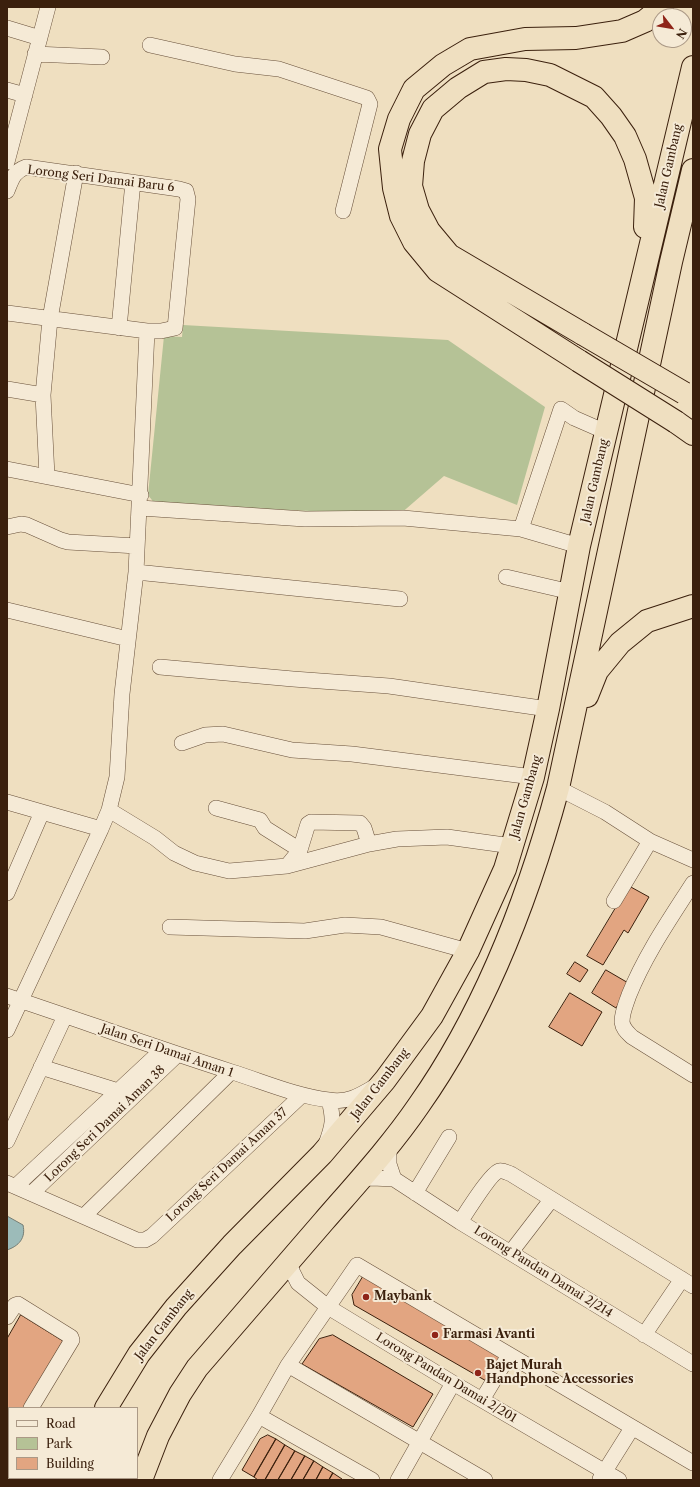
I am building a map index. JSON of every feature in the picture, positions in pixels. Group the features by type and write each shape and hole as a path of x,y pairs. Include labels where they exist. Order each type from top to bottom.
{"highway":[{"path":"662,7 645,21 622,32 576,38 525,39 470,48 443,65 414,89 399,119 390,149 394,188 401,216 414,242 438,271 685,428"},
{"name":"Jalan Gambang","path":"107,1407 139,1354 176,1308 232,1244 322,1154 385,1080 432,1016 468,951 504,869 533,777 548,709 579,546 693,67"},
{"path":"643,276 646,198 635,159 625,136 611,116 594,97 550,75 526,70 506,69 484,72 458,88 432,109 420,134 412,160 411,186 418,210 429,231 449,255 689,396"},
{"name":"Jalan Gambang","path":"141,1480 158,1436 180,1394 197,1368 360,1179 419,1105 457,1045 483,995 511,931 540,853 558,788 669,270 693,170"},
{"path":"569,736 598,672 620,643 647,621 693,606"}],"street":[{"path":"7,162 48,7"},
{"path":"7,28 40,38"},
{"path":"150,45 235,64 279,69 367,98 370,104 343,211"},
{"path":"35,54 102,57"},
{"path":"7,90 25,95"},
{"name":"Lorong Seri Damai Baru 6","path":"7,191 13,176 18,169 26,167 179,188 186,191 188,199 175,328 161,331 147,331"},
{"path":"47,476 43,395 50,318 76,173"},
{"path":"119,328 133,182"},
{"path":"7,313 147,331 136,572 122,694 117,777 109,810 101,829 14,999 7,1030"},
{"path":"7,389 43,395"},
{"path":"521,529 561,409 574,418 606,432"},
{"path":"7,469 47,476 140,501 305,519 403,518 521,529 579,546"},
{"path":"7,527 21,524 27,525 68,542 137,546"},
{"path":"136,572 400,599"},
{"path":"506,577 571,592"},
{"path":"7,610 128,639"},
{"path":"160,667 301,680 388,686 548,709"},
{"path":"182,743 205,735 223,734 292,750 352,754 533,777"},
{"path":"558,788 605,812 650,841 693,860"},
{"path":"7,802 101,829"},
{"path":"216,808 260,820 265,828 300,850"},
{"path":"109,810 155,838 174,853 195,863 229,870 286,866 369,844 397,839 447,837 512,846"},
{"path":"7,893 42,812"},
{"path":"286,866 300,850 308,824 311,822 360,823 364,828 369,844"},
{"path":"614,901 650,841"},
{"path":"693,883 646,958 623,1011 622,1022 624,1029 632,1037 693,1075"},
{"path":"170,927 306,931 345,925 381,927 468,951"},
{"name":"Jalan Seri Damai Aman 1","path":"14,999 162,1050 302,1095 329,1100 347,1100 359,1096 385,1080"},
{"path":"7,1141 65,1016"},
{"path":"162,1050 118,1091 11,1184 84,1216 231,1072"},
{"name":"Lorong Seri Damai Aman 38","path":"32,1193 177,1055"},
{"path":"42,1067 118,1091"},
{"name":"Lorong Seri Damai Aman 37","path":"84,1216 137,1240 145,1240 152,1236 302,1095"},
{"path":"322,1154 333,1123 329,1100"},
{"path":"415,1193 449,1137"},
{"path":"360,1179 394,1179 389,1164 389,1143"},
{"path":"460,1222 490,1180 497,1172 502,1171 511,1174 551,1200 688,1282 644,1335"},
{"name":"Lorong Pandan Damai 2/214","path":"394,1179 460,1222 693,1364"},
{"path":"511,1252 551,1200"},
{"name":"Lorong Pandan Damai 2/201","path":"290,1261 292,1271 298,1283 328,1307 453,1384 482,1400 603,1476 619,1480"},
{"path":"221,1480 288,1365 357,1265 693,1463"},
{"path":"7,1317 15,1305 18,1304 71,1337 72,1340 32,1407"},
{"path":"482,1400 509,1355"},
{"path":"288,1365 485,1480"},
{"path":"398,1480 453,1384"},
{"path":"259,1416 372,1480"},
{"path":"603,1476 632,1428"}],"green space":[{"path":"183,325 448,340 545,407 517,505 444,476 399,515 155,504 148,495 164,336 182,337"}],"water":[{"path":"7,1216 23,1225 24,1230 21,1241 7,1250"}],"building":[{"path":"629,886 649,897 628,933 624,930 603,965 587,956"},
{"path":"575,962 588,970 580,982 567,974"},
{"path":"606,970 630,984 616,1008 592,993"},
{"path":"570,993 602,1012 582,1046 549,1027"},
{"path":"364,1275 502,1355 488,1382 354,1305 352,1295"},
{"path":"21,1315 63,1341 24,1407 8,1407 8,1416 7,1415 7,1339"},
{"path":"333,1335 433,1394 413,1427 302,1364 319,1339"},
{"path":"268,1435 276,1439 254,1477 242,1470 260,1439"},
{"path":"276,1439 285,1445 265,1480 258,1480 254,1477"},
{"path":"285,1445 295,1451 278,1480 265,1480"},
{"path":"295,1451 305,1456 291,1480 278,1480"},
{"path":"305,1456 314,1461 303,1480 291,1480"},
{"path":"314,1461 323,1467 316,1480 303,1480"},
{"path":"323,1467 333,1473 329,1480 316,1480"},
{"path":"333,1473 342,1479 329,1480"}],"place":[{"name":"Maybank","path":"366,1297"},
{"name":"Farmasi Avanti","path":"435,1335"},
{"name":"Bajet Murah Handphone Accessories","path":"478,1373"}]}
